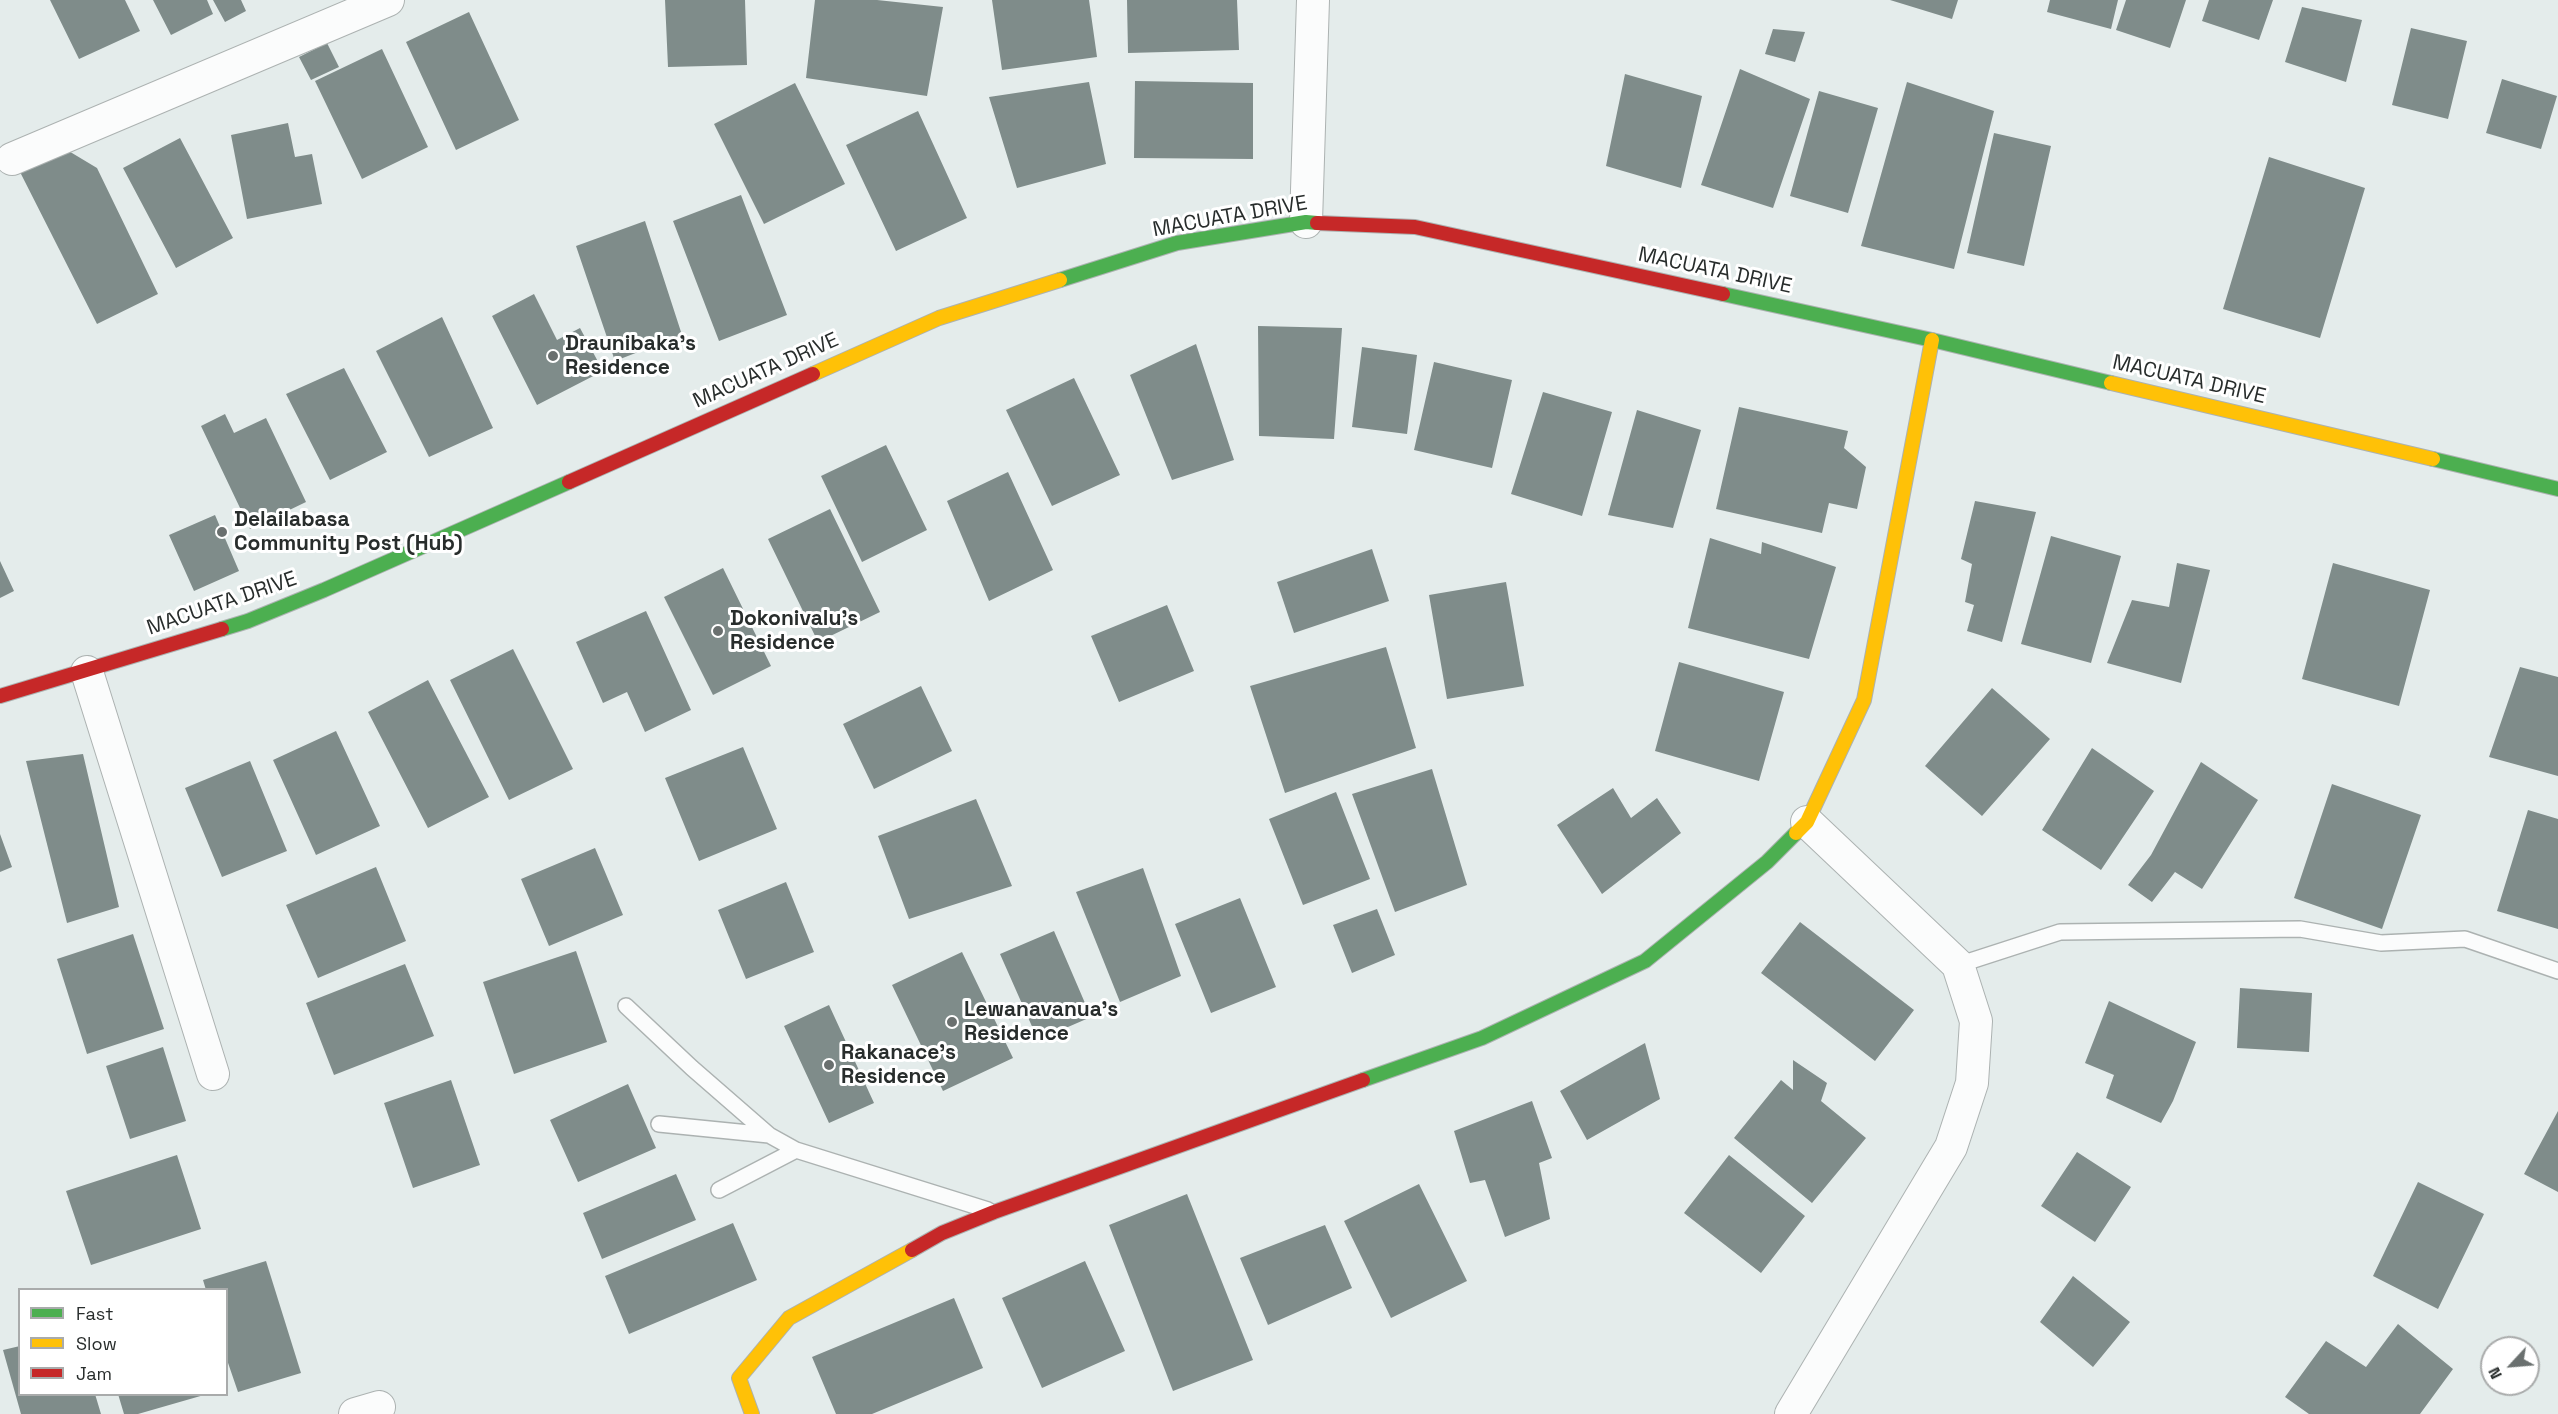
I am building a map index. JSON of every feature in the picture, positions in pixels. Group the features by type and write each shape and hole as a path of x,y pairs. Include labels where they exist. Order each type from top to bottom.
{"street":[{"path":"12,159 388,0"},
{"path":"1306,222 1313,0"},
{"name":"MACUATA DRIVE","path":"0,696 87,672 248,621 324,590 939,318 1177,243 1306,222 1415,227 1932,340 2558,489"},
{"path":"752,1414 740,1378 789,1318 942,1233 994,1212 1482,1038 1645,961 1767,862 1807,822 1864,700 1932,340"},
{"path":"87,672 213,1074"},
{"path":"1791,1414 1951,1147 1972,1083 1976,1021 1958,965 1807,822"}],"lane":[{"path":"1958,965 2060,932 2300,929 2381,943 2465,939 2558,971"},
{"path":"626,1006 769,1136 796,1150 994,1212"},
{"path":"659,1124 769,1136"},
{"path":"719,1191 796,1150"}],"building":[{"path":"50,0 125,0 140,31 79,59"},
{"path":"153,0 207,0 213,14 171,35"},
{"path":"213,0 241,0 246,11 225,22"},
{"path":"665,0 745,0 747,65 668,67"},
{"path":"815,0 877,0 943,7 927,96 806,78"},
{"path":"992,0 1089,0 1097,57 1002,70"},
{"path":"1127,0 1237,0 1239,50 1128,53"},
{"path":"1890,0 1958,0 1952,19"},
{"path":"2050,0 2118,0 2111,29 2047,12"},
{"path":"2126,0 2186,0 2170,48 2116,30"},
{"path":"2209,0 2273,0 2259,40 2202,21"},
{"path":"2302,7 2362,20 2346,82 2285,62"},
{"path":"469,12 519,120 456,150 406,42"},
{"path":"2411,28 2467,41 2448,119 2392,105"},
{"path":"1773,29 1805,32 1795,62 1765,54"},
{"path":"327,43 339,67 311,80 299,57"},
{"path":"382,49 428,147 362,179 315,81"},
{"path":"1740,69 1810,99 1773,208 1701,185"},
{"path":"1625,74 1702,96 1681,188 1606,166"},
{"path":"2502,79 2557,96 2541,149 2486,133"},
{"path":"1135,81 1253,83 1253,159 1134,158"},
{"path":"1089,82 1106,164 1017,188 989,97"},
{"path":"1907,82 1994,111 1954,269 1861,246"},
{"path":"795,83 845,184 764,224 714,124"},
{"path":"1819,91 1878,108 1848,213 1790,196"},
{"path":"918,111 967,218 896,251 846,145"},
{"path":"288,123 295,157 312,154 322,204 247,219 231,135"},
{"path":"1994,133 2051,146 2024,266 1967,253"},
{"path":"180,138 233,238 176,268 123,168"},
{"path":"67,150 97,168 158,294 97,324 20,172"},
{"path":"2269,157 2365,188 2320,338 2223,309"},
{"path":"741,195 787,315 719,341 673,221"},
{"path":"645,221 682,335 615,361 576,246"},
{"name":"Draunibaka's Residence","path":"534,294 557,340 580,328 603,371 537,405 492,316"},
{"path":"442,317 493,428 429,457 376,351"},
{"path":"1258,326 1342,328 1334,439 1259,436"},
{"path":"1196,344 1234,460 1172,480 1130,375"},
{"path":"1362,347 1417,355 1407,434 1352,427"},
{"path":"1434,362 1512,380 1492,468 1414,450"},
{"path":"344,368 387,452 330,480 286,394"},
{"path":"1074,378 1120,475 1052,506 1006,410"},
{"path":"1543,392 1612,412 1582,516 1511,494"},
{"path":"1739,407 1848,431 1844,448 1866,467 1857,509 1829,503 1822,533 1716,509"},
{"path":"1637,410 1701,430 1673,528 1608,515"},
{"path":"225,414 234,433 266,418 306,502 250,529 201,426"},
{"path":"886,445 927,530 862,562 821,476"},
{"path":"1008,472 1053,570 989,601 947,501"},
{"path":"1975,501 2036,512 2002,642 1967,631 1974,605 1965,602 1972,564 1961,559"},
{"path":"830,509 880,612 818,642 768,539"},
{"path":"215,515 239,571 194,591 169,535"},
{"path":"2051,536 2121,556 2091,663 2021,644"},
{"path":"1710,538 1761,554 1762,542 1836,567 1809,659 1688,628"},
{"path":"1372,549 1389,601 1294,633 1277,582"},
{"path":"0,561 14,591 0,598"},
{"path":"2177,563 2210,570 2181,683 2107,663 2132,600 2169,607"},
{"path":"2333,563 2430,590 2399,706 2302,679"},
{"name":"Dokonivalu's Residence","path":"723,568 771,666 713,695 664,597"},
{"path":"1506,582 1524,686 1447,699 1429,595"},
{"path":"1167,605 1194,671 1119,702 1091,636"},
{"path":"646,611 691,710 645,732 627,692 603,703 576,642"},
{"path":"1386,647 1416,748 1285,793 1250,686"},
{"path":"513,649 573,769 509,800 450,680"},
{"path":"1679,662 1784,692 1759,781 1655,751"},
{"path":"2520,667 2558,677 2558,776 2489,757"},
{"path":"428,680 489,797 428,828 368,712"},
{"path":"921,686 952,751 874,789 843,724"},
{"path":"1992,688 2050,739 1982,816 1925,766"},
{"path":"336,731 380,826 316,855 273,760"},
{"path":"743,747 777,829 699,861 665,778"},
{"path":"2092,748 2154,791 2101,870 2042,830"},
{"path":"83,754 119,907 67,923 26,761"},
{"path":"250,761 287,851 222,877 185,788"},
{"path":"2201,762 2258,800 2202,889 2175,872 2152,902 2128,885 2151,855"},
{"path":"1432,769 1467,885 1395,912 1352,794"},
{"path":"2332,784 2421,815 2382,929 2294,898"},
{"path":"1613,788 1631,818 1657,798 1681,833 1602,894 1557,825"},
{"path":"1336,792 1370,879 1303,905 1269,819"},
{"path":"976,799 1012,886 909,919 878,836"},
{"path":"2528,810 2558,819 2558,929 2497,911"},
{"path":"0,834 12,867 0,872"},
{"path":"595,848 623,915 549,946 521,879"},
{"path":"376,867 406,941 318,978 286,905"},
{"path":"1143,868 1181,976 1120,1002 1076,892"},
{"path":"786,882 814,952 746,979 718,910"},
{"path":"1240,898 1276,987 1211,1013 1175,924"},
{"path":"1377,909 1395,955 1352,973 1333,925"},
{"path":"1800,922 1914,1010 1875,1061 1761,973"},
{"path":"1054,931 1091,1017 1038,1040 1000,954"},
{"path":"133,934 164,1029 87,1054 57,959"},
{"path":"576,951 607,1042 514,1074 483,982"},
{"name":"Lewanavanua's Residence","path":"962,952 1013,1058 943,1091 892,985"},
{"path":"405,964 434,1036 334,1075 306,1003"},
{"path":"2240,988 2312,993 2309,1052 2237,1048"},
{"path":"2109,1001 2196,1042 2173,1101 2161,1123 2106,1098 2114,1075 2085,1063"},
{"name":"Rakanace's Residence","path":"829,1005 874,1103 829,1123 784,1026"},
{"path":"1645,1043 1660,1099 1587,1140 1560,1091"},
{"path":"163,1047 186,1121 130,1139 106,1066"},
{"path":"1793,1060 1827,1083 1821,1101 1866,1138 1812,1203 1734,1138 1781,1080 1793,1090"},
{"path":"451,1080 480,1165 413,1188 384,1103"},
{"path":"628,1084 656,1148 578,1182 550,1120"},
{"path":"1532,1101 1552,1158 1539,1163 1550,1219 1505,1237 1485,1180 1470,1183 1454,1131"},
{"path":"2558,1111 2558,1192 2524,1174"},
{"path":"2077,1152 2131,1187 2095,1242 2041,1206"},
{"path":"177,1155 201,1229 91,1265 66,1191"},
{"path":"1729,1155 1805,1216 1761,1273 1684,1213"},
{"path":"676,1174 696,1220 602,1259 583,1213"},
{"path":"2418,1182 2484,1214 2438,1309 2373,1276"},
{"path":"1419,1184 1467,1281 1391,1318 1344,1221"},
{"path":"1187,1194 1253,1360 1173,1391 1109,1225"},
{"path":"733,1223 757,1280 629,1334 605,1276"},
{"path":"1325,1225 1352,1288 1268,1325 1240,1258"},
{"path":"266,1261 301,1373 238,1392 228,1363 228,1288 205,1288 203,1280"},
{"path":"1085,1261 1125,1351 1042,1388 1002,1298"},
{"path":"2073,1276 2130,1322 2093,1367 2040,1322"},
{"path":"954,1298 983,1368 872,1414 836,1414 812,1357"},
{"path":"2398,1324 2453,1369 2420,1414 2309,1414 2285,1397 2326,1341 2366,1367"},
{"path":"18,1346 18,1396 96,1396 101,1414 21,1414 3,1350"},
{"path":"119,1396 201,1396 138,1414 124,1414"}],"traffic: fast":[{"path":"1060,280 1177,243 1306,222 1317,223"},
{"path":"1723,294 1932,340 2111,383"},
{"path":"2433,459 2558,489"},
{"path":"222,629 248,621 324,590 569,482"},
{"path":"1363,1080 1482,1038 1645,961 1767,862 1796,833"}],"traffic: slow":[{"path":"813,374 939,318 1060,280"},
{"path":"1796,833 1807,822 1864,700 1932,340"},
{"path":"2111,383 2433,459"},
{"path":"752,1414 739,1378 789,1318 912,1250"}],"traffic: jam":[{"path":"1317,223 1415,227 1723,294"},
{"path":"569,482 813,374"},
{"path":"0,696 222,629"},
{"path":"912,1250 942,1233 994,1212 1363,1080"}],"place":[{"name":"Draunibaka's Residence","path":"553,356"},
{"name":"Delailabasa Community Post (Hub)","path":"222,532"},
{"name":"Dokonivalu's Residence","path":"718,631"},
{"name":"Lewanavanua's Residence","path":"952,1022"},
{"name":"Rakanace's Residence","path":"829,1065"}]}
